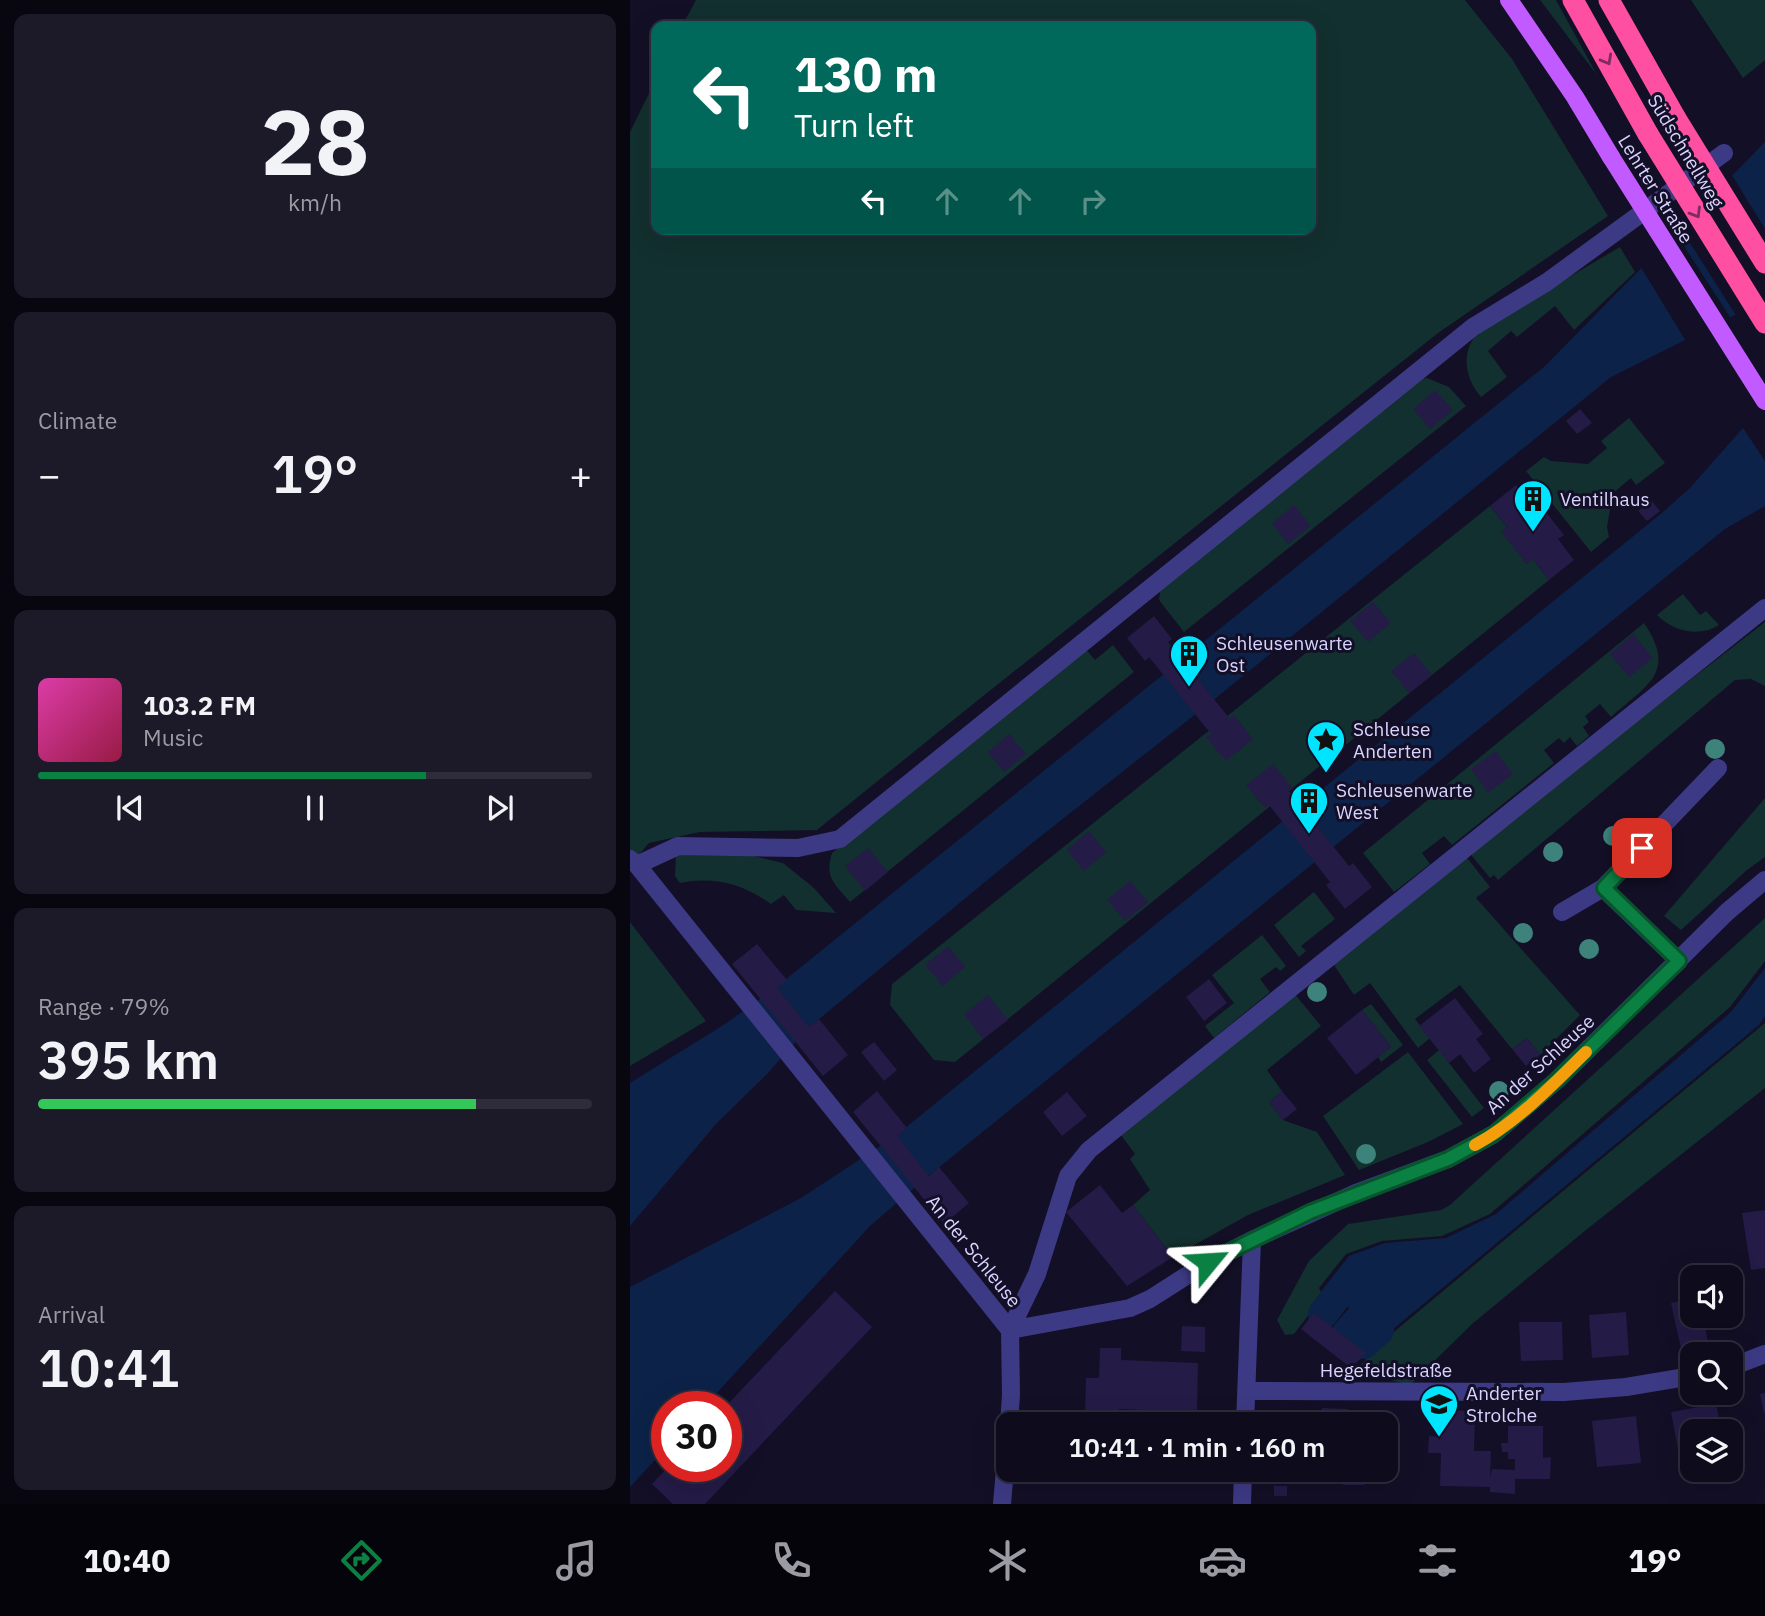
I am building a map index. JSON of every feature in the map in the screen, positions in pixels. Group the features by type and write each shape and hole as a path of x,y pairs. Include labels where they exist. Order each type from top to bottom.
{"highway":[{"name":"Südschnellweg","path":"1573,0 1648,134 1765,323"},
{"name":"Südschnellweg","path":"1609,0 1675,117 1765,263"}],"main road":[{"name":"Lehrter Straße","path":"1508,0 1575,97 1765,401"}],"street":[{"path":"634,862 678,846 798,848 840,839 1473,327 1547,282 1724,153"},
{"path":"1010,1412 1010,1330 1037,1274 1068,1176 1089,1150 1765,608"},
{"path":"1562,912 1604,888 1718,768"},
{"name":"An der Schleuse","path":"634,862 1010,1330 1130,1308 1208,1262 1252,1240 1356,1193 1448,1159 1494,1134 1557,1080 1727,912 1765,880"},
{"path":"1604,888 1679,961"},
{"path":"1246,1412 1252,1240"},
{"path":"1743,1362 1765,1354"},
{"name":"Hegefeldstraße","path":"1247,1391 1564,1392 1626,1387 1680,1378"},
{"path":"1002,1504 1004,1482"},
{"path":"1242,1504 1243,1482"}],"green space":[{"path":"696,0 1465,0 1512,59 1608,216 1438,333 817,830 700,832 649,843 630,865 630,132 651,89 651,235 1316,235 1316,21 685,21"},
{"path":"1540,0 1556,0 1597,75"},
{"path":"1691,0 1765,0 1765,60 1743,78"},
{"path":"1620,247 1635,272 1574,330 1555,306 1517,337 1511,331 1488,351 1507,377 1481,397 1472,384 1467,369 1469,346 1476,335 1489,324"},
{"path":"1427,378 1449,387 1466,406 1184,632 1159,600 1161,586 1414,381"},
{"path":"1629,418 1665,463 1636,485 1631,478 1613,493 1607,527 1609,537 1591,552 1526,471 1544,457 1551,461 1588,464 1607,448 1601,441"},
{"path":"1490,506 1507,527 1502,532 1527,564 1533,559 1549,580 955,1062 934,1060 890,1005 892,984"},
{"path":"1683,594 1700,615 1706,611 1719,625 1694,632 1678,629 1663,621 1657,615"},
{"path":"1765,622 1765,686 1751,679 1735,680 1498,880 1494,875 1490,878 1472,856 1471,850"},
{"path":"1644,623 1654,640 1658,654 1658,666 1646,686 1611,717 1600,704 1585,716 1589,722 1583,727 1589,736 1577,746 1570,737 1564,743 1559,738 1544,750 1554,763 1452,845 1444,836 1422,853 1430,864 1394,892 1363,853"},
{"path":"1113,645 1134,672 850,902 830,875 832,853 1085,648 1095,660"},
{"path":"1765,798 1765,857 1681,930 1664,916"},
{"path":"741,853 783,863 814,888 836,913 796,910 784,895 771,904 750,891 728,883 680,883 675,876 676,854"},
{"path":"1463,856 1490,887 1476,898 1580,1015 1540,1055 1527,1038 1512,1049 1460,985 1415,1019 1430,1038 1418,1048 1370,983 1354,995 1332,962"},
{"path":"1314,892 1335,919 1301,946 1306,951 1299,957 1274,925"},
{"path":"1765,918 1765,961 1730,1007 1490,1214 1442,1236 1382,1241 1346,1254 1319,1288 1323,1296 1294,1334 1285,1335 1277,1320 1309,1261 1348,1224 1441,1210 1450,1205"},
{"path":"630,922 706,1021 630,1066"},
{"path":"1262,935 1286,966 1280,971 1276,967 1260,979 1270,992 1214,1038 1205,1026 1234,1003 1212,975"},
{"path":"1294,993 1321,1026 1267,1070 1282,1091 1269,1102 1283,1120 1317,1132 1345,1175 1248,1215 1173,1257 1133,1205 1150,1190 1130,1159 1135,1154 1118,1131"},
{"path":"1371,1004 1403,1045 1381,1062 1378,1057 1391,1047 1362,1010"},
{"path":"1765,1023 1765,1088 1472,1324 1410,1385 1355,1371 1383,1341"},
{"path":"1439,1050 1484,1108 1472,1117 1427,1060"},
{"path":"1408,1052 1463,1124 1428,1142 1359,1170 1323,1116"}],"water":[{"path":"1765,142 1765,300 1611,377 1211,702 1031,844 807,1029 767,1074 716,1124 630,1226 630,1083 725,1024 775,988 1545,366"},
{"path":"1765,403 1765,506 1725,529 926,1178 870,1226 719,1391 651,1391 651,1464 630,1487 630,1287 801,1198 894,1137 1690,488"},
{"path":"1765,968 1765,1016 1759,1025 1386,1335 1323,1289 1349,1256 1385,1243 1446,1238 1496,1214 1731,1012"}],"pier":[{"path":"1730,172 1765,229 1765,303 1737,317 1678,224"},
{"path":"1673,229 1732,320 1687,343 1639,264"},
{"path":"1765,399 1765,461 1741,425"}],"building":[{"path":"1435,390 1453,410 1430,429 1413,409"},
{"path":"1580,409 1592,423 1577,434 1566,421"},
{"name":"Ventilhaus","path":"1516,485 1533,507 1538,502 1564,535 1558,539 1574,560 1549,580 1533,559 1527,564 1501,532 1507,527 1490,506"},
{"path":"1651,500 1660,511 1647,521 1638,511"},
{"path":"1294,505 1311,526 1288,544 1272,523"},
{"path":"1373,602 1391,623 1368,642 1350,621"},
{"name":"Schleusenwarte Ost","path":"1154,616 1172,639 1168,642 1230,719 1234,715 1253,739 1226,761 1206,737 1211,734 1149,657 1145,661 1127,638"},
{"path":"1633,634 1653,658 1629,677 1610,654"},
{"path":"1414,653 1432,675 1409,693 1391,671"},
{"path":"1009,734 1026,754 1004,772 988,752"},
{"path":"1496,751 1513,774 1488,793 1471,769"},
{"name":"Schleusenwarte West","path":"1273,764 1292,787 1288,790 1349,866 1353,863 1372,887 1345,909 1326,885 1330,882 1269,805 1265,808 1246,785"},
{"path":"1089,831 1106,852 1084,871 1067,850"},
{"path":"868,848 888,872 865,891 845,866"},
{"path":"1130,881 1148,902 1125,921 1107,900"},
{"path":"757,944 787,980 777,988 809,1027 819,1019 848,1055 823,1076 732,964"},
{"path":"948,946 965,967 943,986 925,965"},
{"path":"1209,979 1227,1003 1204,1021 1186,997"},
{"path":"988,995 1008,1020 983,1039 964,1014"},
{"path":"1455,998 1483,1034 1476,1039 1491,1059 1474,1073 1460,1054 1449,1063 1419,1026"},
{"path":"1362,1010 1391,1047 1356,1075 1327,1038"},
{"path":"1527,1038 1540,1055 1526,1066 1512,1049"},
{"path":"874,1042 897,1070 884,1081 861,1052"},
{"path":"877,1091 907,1128 897,1136 929,1176 939,1167 969,1203 944,1224 853,1112"},
{"path":"1282,1091 1297,1109 1283,1120 1269,1102"},
{"path":"1067,1092 1087,1116 1062,1136 1043,1112"},
{"path":"1100,1185 1122,1213 1133,1205 1173,1257 1127,1286 1066,1212"},
{"path":"1765,1210 1765,1268 1751,1270 1742,1213"},
{"path":"835,1291 872,1327 742,1465 740,1391"},
{"path":"1680,1301 1680,1328 1705,1328 1708,1342 1680,1344 1671,1303"},
{"path":"1626,1312 1629,1355 1592,1358 1589,1315"},
{"path":"1314,1313 1366,1353 1351,1368 1301,1329"},
{"path":"1519,1322 1562,1322 1563,1360 1521,1361"},
{"path":"1182,1326 1205,1327 1205,1352 1181,1351"},
{"path":"1100,1348 1121,1348 1121,1360 1198,1363 1197,1412 1119,1409 1119,1412 1085,1412 1086,1378 1099,1378"},
{"path":"1765,1393 1765,1413 1764,1413 1760,1394"},
{"path":"1716,1405 1719,1419 1680,1419 1679,1455 1671,1412"},
{"path":"1322,1408 1348,1409 1348,1412 1322,1412"},
{"path":"1441,1410 1475,1411 1474,1451 1491,1451 1490,1478 1492,1469 1515,1470 1515,1459 1508,1459 1508,1452 1502,1452 1501,1443 1508,1443 1508,1426 1543,1426 1543,1458 1551,1457 1550,1479 1515,1479 1515,1494 1490,1492 1490,1487 1440,1486 1441,1453 1428,1453 1429,1436 1441,1437"},
{"path":"1636,1416 1641,1463 1597,1467 1592,1421"},
{"path":"726,1482 705,1504 673,1504 652,1484"},
{"path":"1343,1482 1365,1482 1365,1485 1343,1485"},
{"path":"1274,1486 1287,1486 1287,1496 1274,1496"}],"waterway":[{"path":"1347,1333 1387,1289"},
{"path":"1323,1314 1335,1298"},
{"path":"1364,1344 1379,1330"}],"slow traffic":[{"path":"1475,1145 1526,1109 1586,1052"}],"place":[{"name":"Ventilhaus","path":"1533,533"},
{"name":"Schleusenwarte Ost","path":"1189,688"},
{"name":"Schleuse Anderten","path":"1326,774"},
{"name":"Schleusenwarte West","path":"1309,835"},
{"name":"Anderter Strolche","path":"1439,1438"}],"route":[{"path":"1208,1262 1310,1212 1467,1150 1494,1134 1557,1080 1679,961 1604,888 1642,848"}]}
